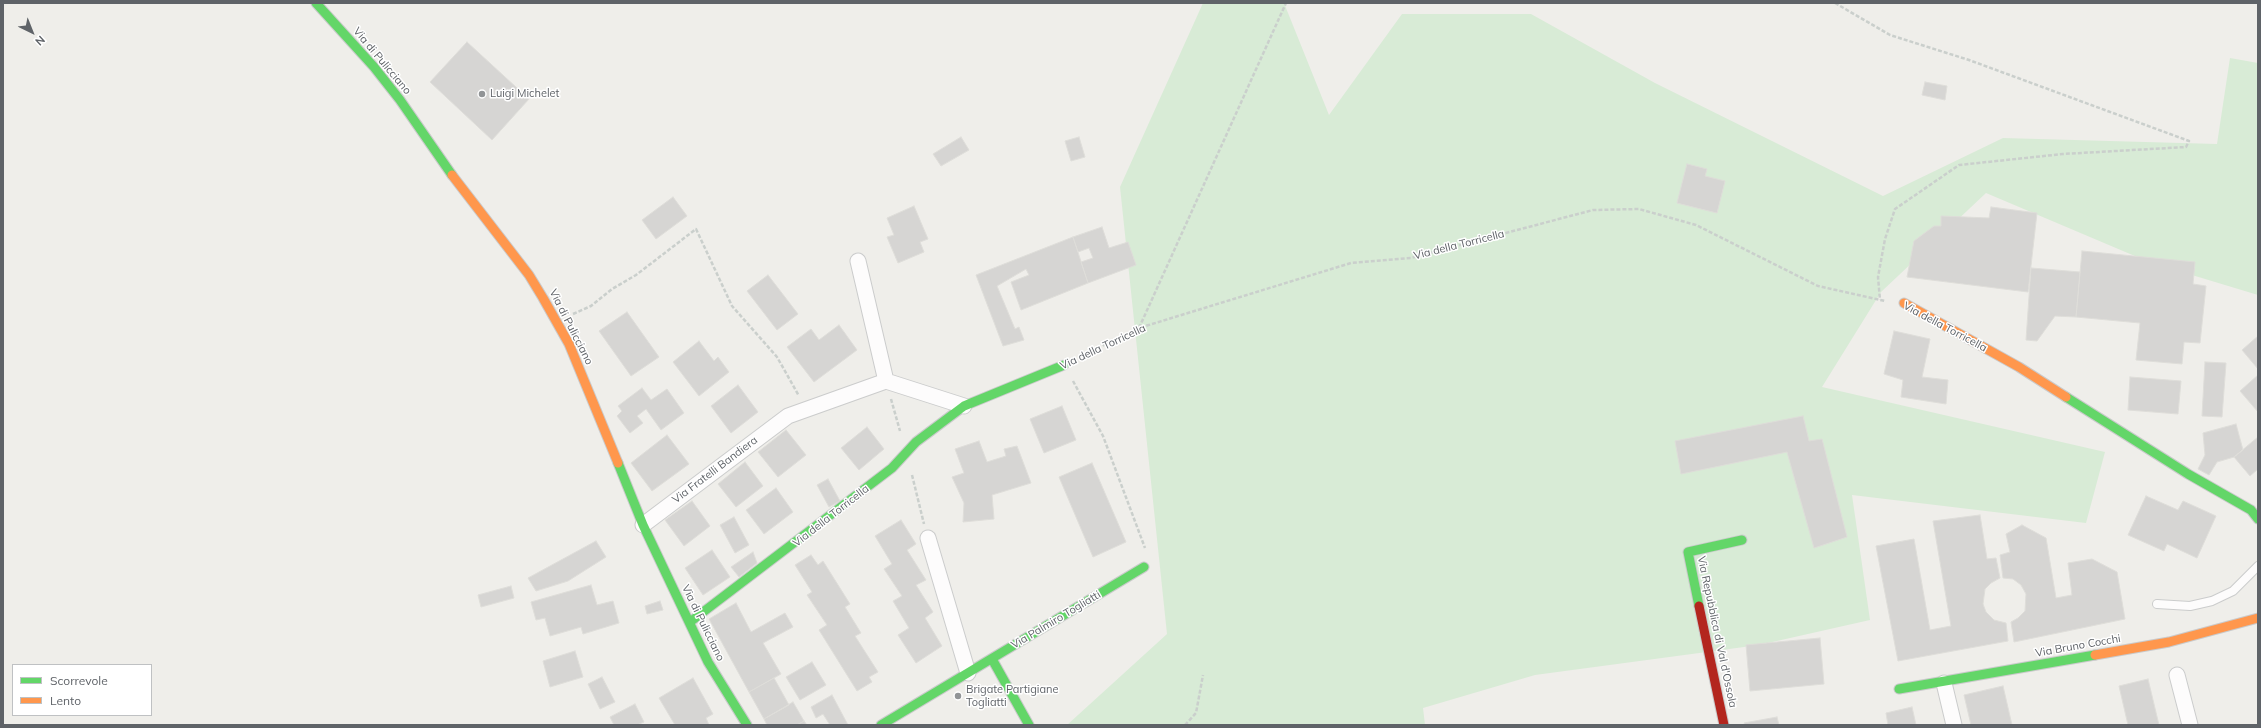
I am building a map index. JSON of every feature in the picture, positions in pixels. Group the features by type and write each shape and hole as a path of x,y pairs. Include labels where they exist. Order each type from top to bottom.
{"street":[{"name":"Via di Pulicciano","path":"316,3 374,67 400,100 453,176 529,275 557,321 580,369 642,525 708,662 746,725"},
{"path":"858,261 886,381 964,406"},
{"name":"Via della Torricella","path":"1904,303 2019,367 2188,474 2256,510"},
{"name":"Via della Torricella","path":"690,622 892,468 916,442 964,406 1064,365"},
{"name":"Via Fratelli Bandiera","path":"642,525 788,416 886,381"},
{"path":"928,538 968,673"},
{"name":"Via Repubblica di Val d'Ossola","path":"1724,725 1688,552 1742,540"},
{"name":"Via Palmiro Togliatti","path":"880,725 1144,567"},
{"name":"Via Bruno Cocchi","path":"1900,689 1944,683 2169,642 2258,618"},
{"path":"992,659 1029,725"},
{"path":"2177,675 2190,725"},
{"path":"1944,683 1954,725"}],"lane":[{"path":"2156,604 2190,606 2212,601 2233,591 2258,566"}],"path":[{"path":"1139,328 1286,3"},
{"path":"1835,3 1890,35 1984,66 2189,141 2186,148 2063,154 1959,165 1895,209 1885,239 1878,277 1880,300"},
{"name":"Via della Torricella","path":"1064,365 1139,328 1351,263 1411,258 1593,210 1639,209 1696,226 1818,286 1880,300 1904,303"},
{"path":"557,321 591,306 612,288 636,275 696,229 732,306 777,357 806,409"},
{"path":"1064,365 1102,436 1147,554 1144,567"},
{"path":"886,381 928,538"},
{"path":"1185,725 1196,713 1203,675"}],"green space":[{"path":"1203,3 1284,3 1329,115 1402,14 1531,14 1655,83 1883,196 2003,138 2217,144 2230,58 2258,63 2258,295 2149,262 1986,193 1881,292 1822,387 2105,452 2086,523 1852,495 1870,620 1759,645 1535,675 1423,708 1425,725 1067,725 1167,634 1120,187"}],"building":[{"path":"467,42 529,99 492,140 430,82"},
{"path":"1925,82 1947,86 1945,100 1922,95"},
{"path":"961,137 969,150 941,166 933,154"},
{"path":"1079,137 1085,157 1071,161 1065,141"},
{"path":"1687,164 1707,169 1705,176 1725,181 1717,213 1677,203"},
{"path":"673,197 687,216 656,239 642,220"},
{"path":"914,206 928,239 920,242 924,252 898,263 887,237 894,235 887,218"},
{"path":"1991,207 2037,213 2028,292 1907,277 1914,241 1934,226 1941,226 1941,216 1989,218"},
{"path":"1102,227 1109,248 1128,242 1136,265 1088,283 1081,262 1093,258 1089,248 1078,252 1073,237"},
{"path":"1073,237 1088,283 1021,310 1011,282 1029,275 1026,269 997,286 1015,329 1019,327 1024,340 1003,346 976,275"},
{"path":"2082,251 2195,262 2193,284 2206,286 2200,343 2184,342 2182,364 2136,360 2140,323 2076,317"},
{"path":"2031,268 2080,272 2076,317 2055,316 2037,341 2026,340"},
{"path":"768,275 798,314 777,330 747,291"},
{"path":"627,312 659,357 631,376 599,331"},
{"path":"839,325 857,350 814,382 787,347 811,329 819,340"},
{"path":"1894,331 1930,339 1922,377 1948,380 1946,404 1901,397 1903,380 1884,374"},
{"path":"2258,336 2258,369 2242,350"},
{"path":"699,341 714,361 718,357 729,372 699,396 673,362"},
{"path":"2205,362 2226,363 2222,417 2202,416"},
{"path":"2258,375 2258,412 2240,391"},
{"path":"2130,377 2181,381 2178,414 2128,410"},
{"path":"738,385 758,412 731,433 711,406"},
{"path":"642,388 651,400 667,389 684,413 661,430 646,409 637,416 643,423 630,433 617,416 622,411 618,406"},
{"path":"1062,406 1076,440 1044,453 1030,419"},
{"path":"1803,416 1809,441 1822,439 1847,537 1814,548 1787,452 1681,474 1675,441"},
{"path":"2236,424 2243,450 2234,457 2217,462 2209,475 2198,469 2205,455 2203,433"},
{"path":"867,427 884,449 859,470 841,448"},
{"path":"786,430 806,455 778,477 758,452"},
{"path":"667,435 689,464 652,491 631,463"},
{"path":"2258,437 2258,469 2250,476 2234,457"},
{"path":"979,441 987,462 1006,456 1004,449 1017,446 1031,483 992,495 994,519 963,522 964,503 952,477 964,473 955,449"},
{"path":"745,462 763,486 736,507 718,484"},
{"path":"1092,463 1126,542 1093,557 1059,477"},
{"path":"828,479 840,501 829,507 817,485"},
{"path":"776,488 793,512 764,534 746,510"},
{"path":"2146,496 2178,510 2183,501 2216,516 2197,558 2167,544 2164,551 2128,535"},
{"path":"692,501 710,526 684,546 665,520"},
{"path":"1980,515 1987,559 1996,558 2000,578 1991,583 1985,589 1983,604 1986,612 1994,620 2006,623 2008,641 1898,661 1876,546 1914,539 1930,630 1951,626 1933,521"},
{"path":"734,517 749,545 735,553 720,525"},
{"path":"901,520 916,544 907,550 926,580 916,585 933,612 925,618 942,646 916,663 898,635 909,628 893,601 902,596 884,569 892,564 875,536"},
{"path":"2022,525 2046,538 2056,598 2072,595 2068,563 2092,559 2117,572 2125,619 2014,642 2011,622 2025,611 2026,594 2021,585 2013,579 2003,578 2000,555 2010,552 2006,534"},
{"path":"596,541 606,557 568,581 536,591 528,578"},
{"path":"712,550 730,577 703,595 685,568"},
{"path":"753,552 757,563 739,577 731,567"},
{"path":"811,555 818,565 823,561 850,604 845,607 861,633 855,636 878,672 869,677 872,682 857,691 819,630 827,625 807,595 812,592 795,565"},
{"path":"591,585 597,605 613,601 619,623 583,634 581,627 550,636 545,618 536,620 531,602"},
{"path":"511,586 514,598 481,607 478,595"},
{"path":"660,601 663,610 647,614 645,606"},
{"path":"736,603 751,632 785,613 793,627 763,643 781,674 749,692 709,619"},
{"path":"1820,638 1824,684 1750,691 1746,645"},
{"path":"575,651 583,677 550,687 543,661"},
{"path":"812,662 826,685 800,700 786,677"},
{"path":"602,677 615,702 600,709 588,684"},
{"path":"693,678 713,714 706,718 709,725 675,725 659,698"},
{"path":"774,678 789,705 764,719 749,692"},
{"path":"2148,679 2159,725 2128,725 2119,686"},
{"path":"2003,686 2012,725 1971,725 1964,695"},
{"path":"832,695 848,725 830,725 823,714 816,718 811,707"},
{"path":"793,702 804,721 797,725 767,725 764,719"},
{"path":"635,704 644,722 637,725 614,725 610,717"},
{"path":"1912,707 1916,725 1888,725 1886,713"},
{"path":"1777,717 1779,725 1745,725 1744,723"},
{"path":"804,721 807,725 797,725"}],"traffic: fast":[{"path":"316,3 374,67 400,100 452,175"},
{"path":"690,622 892,468 916,442 964,406 1064,365"},
{"path":"2066,397 2188,474 2251,510 2258,519"},
{"path":"618,463 643,525 708,662 747,725"},
{"path":"1699,606 1688,552 1742,540"},
{"path":"881,725 1144,567"},
{"path":"1899,689 2095,655"},
{"path":"992,659 1029,725"}],"traffic: slow":[{"path":"452,175 529,275 543,298 569,344 618,463"},
{"path":"1904,303 2019,367 2066,397"},
{"path":"2095,655 2169,642 2258,618"}],"traffic: jam":[{"path":"1699,606 1724,725"}],"place":[{"name":"Luigi Michelet","path":"482,94"},
{"name":"Brigate Partigiane Togliatti","path":"958,696"}]}
